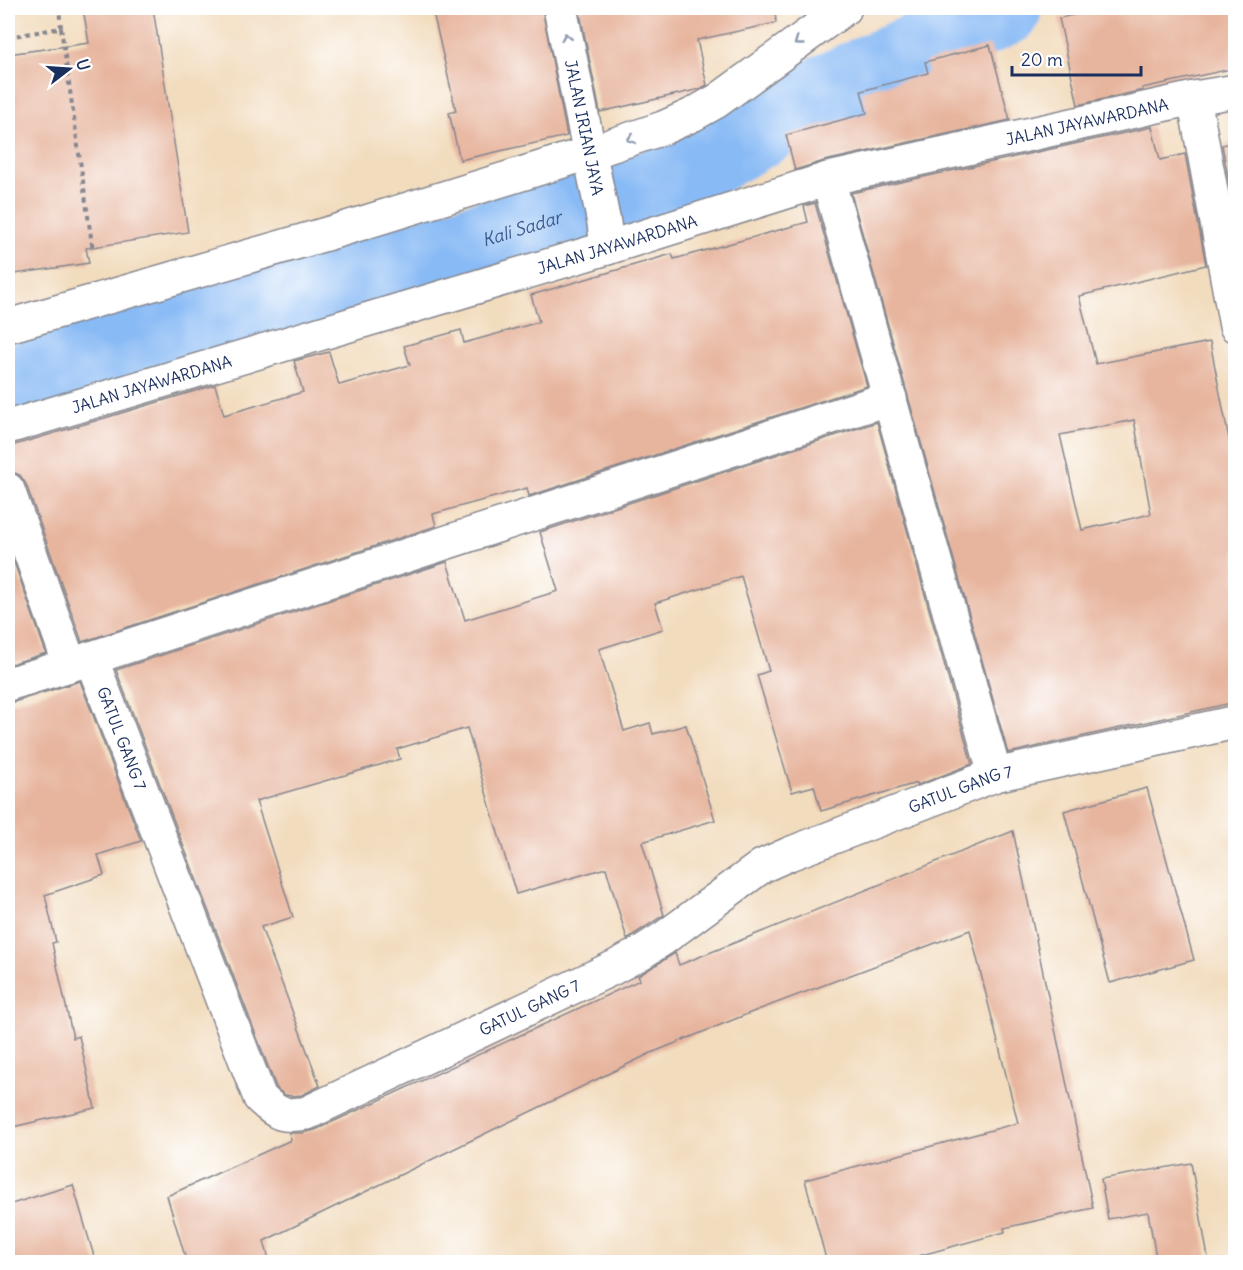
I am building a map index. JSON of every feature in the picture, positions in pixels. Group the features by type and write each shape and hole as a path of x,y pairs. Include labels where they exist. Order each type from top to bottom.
{"street":[{"name":"JALAN IRIAN JAYA","path":"560,8 606,236"},
{"path":"8,326 340,230 591,165 663,128 692,116 717,101 845,8"},
{"name":"JALAN JAYAWARDANA","path":"8,427 606,236 828,179 1236,90"},
{"path":"1194,98 1236,326"},
{"path":"828,179 995,775"},
{"path":"8,684 890,398"},
{"path":"8,490 80,661"},
{"name":"GATUL GANG 7","path":"80,661 260,1098 274,1111 291,1116 307,1113 613,968 664,938 762,866 789,854 995,775 1236,722"}],"path":[{"path":"59,8 93,251"},
{"path":"8,37 61,28"}],"building":[{"path":"83,8 153,8 188,232 86,248 89,263 8,275 8,54 89,43"},
{"path":"432,8 542,8 567,136 460,160 449,113 456,111"},
{"path":"579,8 775,8 776,23 697,40 707,85 700,89 600,112"},
{"path":"1109,8 1236,8 1236,68 1142,88 1143,90 1078,105 1059,18"},
{"path":"990,45 1010,120 824,161 795,170 786,135 867,113 861,91 928,73 925,62"},
{"path":"1152,127 1160,160 1185,154 1206,265 1079,296 1096,364 1210,342 1236,475 1236,702 1008,753 851,193","holes":["1134,420 1151,514 1082,530 1060,435"]},
{"path":"1236,142 1236,220 1222,145"},
{"path":"815,203 867,386 529,496 527,488 433,514 436,526 82,642 26,484 20,475 8,472 8,447 215,385 224,415 303,392 294,361 329,352 339,385 410,365 404,346 461,330 464,343 539,322 531,295 672,254 674,259 808,222 804,206"},
{"path":"877,422 972,764 918,785 917,783 821,811 814,786 792,792 757,675 769,671 741,576 655,603 663,629 599,649 624,731 650,723 653,734 686,725 715,820 642,842 664,915 627,939 606,868 516,894 467,728 397,749 400,759 256,801 293,917 261,927 320,1086 302,1095 292,1096 285,1095 278,1090 116,670 447,562 465,620 558,591 540,532"},
{"path":"8,545 46,653 8,665"},
{"path":"80,681 141,841 98,855 104,875 45,895 56,942 52,943 73,1038 79,1036 95,1108 8,1128 8,702"},
{"path":"1147,788 1194,960 1110,983 1064,811"},
{"path":"1013,831 1093,1208 1004,1228 1005,1232 893,1263 827,1263 805,1180 1018,1123 970,930 651,1053 264,1241 270,1263 187,1263 167,1196 291,1140 289,1133 315,1130 640,980 638,976 675,953 679,965"},
{"path":"1191,1163 1209,1263 1157,1263 1148,1212 1108,1219 1101,1179"},
{"path":"73,1185 96,1263 8,1263 8,1205"}],"waterway":[{"name":"Kali Sadar","path":"8,385 659,186 800,105 940,42 938,37 1003,8"}]}
